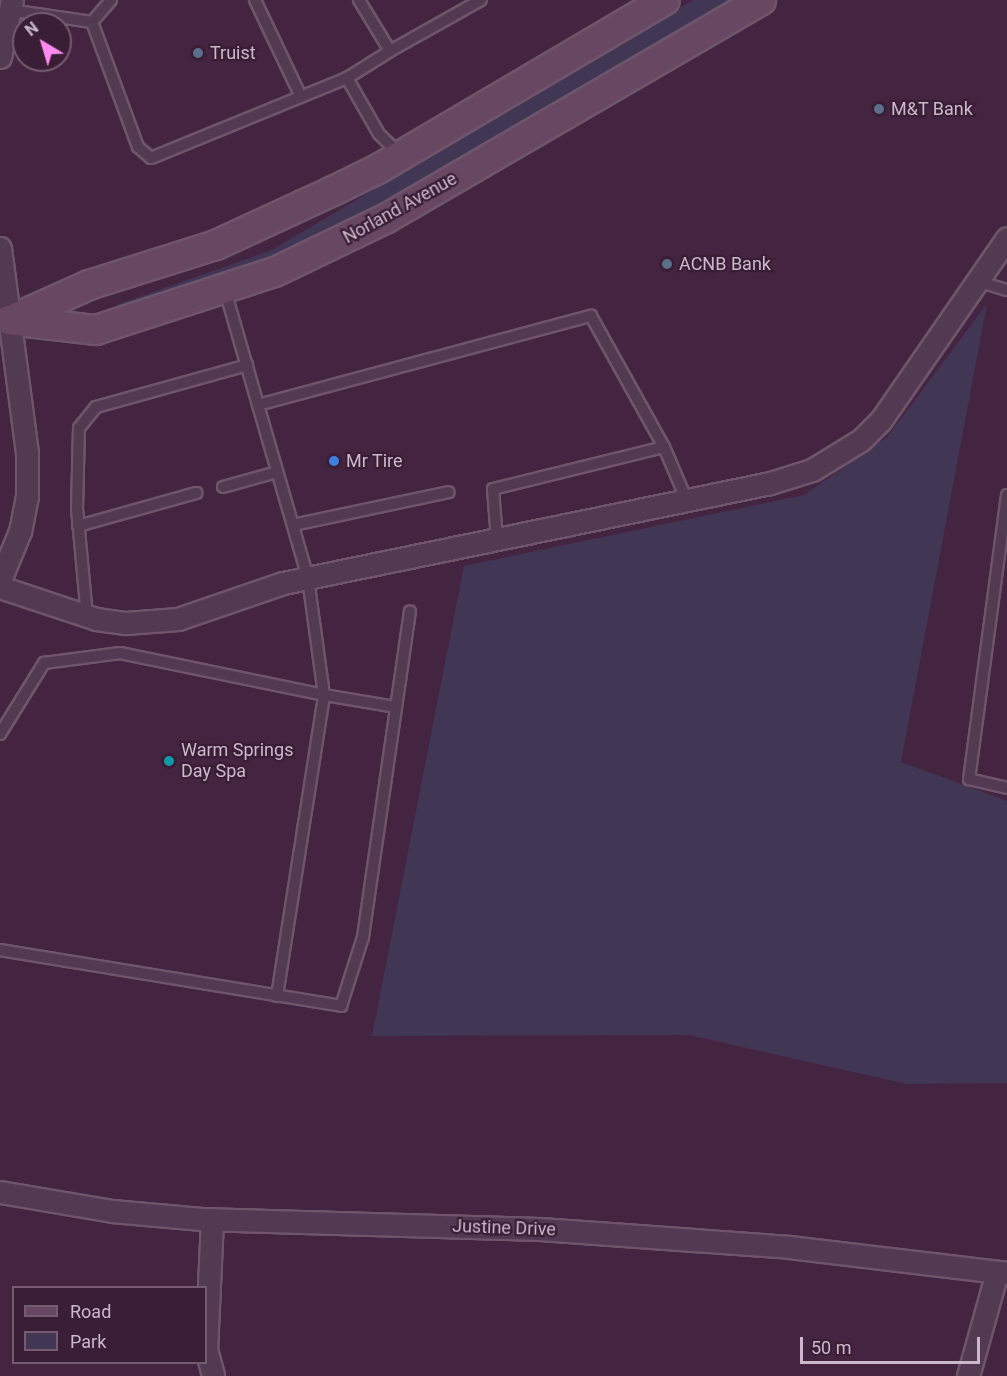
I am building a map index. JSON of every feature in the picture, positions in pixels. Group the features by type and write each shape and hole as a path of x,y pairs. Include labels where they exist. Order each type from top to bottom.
{"main road":[{"path":"5,321 88,285 216,244 333,191 402,155 665,0"},
{"name":"Norland Avenue","path":"5,321 96,330 275,272 387,218 761,0"}],"street":[{"path":"0,57 11,5"},
{"path":"0,587 87,616 126,623 178,620 308,578 767,484 812,470 861,440 889,410 1007,238"},
{"path":"0,248 5,321 27,454 27,496 20,531 0,580"},
{"name":"Justine Drive","path":"0,1192 112,1211 212,1219 551,1230 789,1247 1002,1273"},
{"path":"207,1326 212,1219"},
{"path":"968,1376 1002,1273"},
{"path":"207,1352 213,1376"}],"lane":[{"path":"92,22 111,0"},
{"path":"255,0 301,97"},
{"path":"374,0 360,3 390,51"},
{"path":"92,22 138,147 151,158 347,78 481,0"},
{"path":"11,5 92,22"},
{"path":"347,78 379,134 402,155"},
{"path":"977,281 1007,290"},
{"path":"225,290 308,578 324,695 277,996"},
{"path":"258,405 591,316 664,447 687,501"},
{"path":"87,616 78,526 79,428 96,407 247,365"},
{"path":"497,540 493,489 664,447"},
{"path":"223,487 277,472"},
{"path":"293,525 449,492"},
{"path":"78,526 196,493"},
{"path":"1007,495 969,779 1007,788"},
{"path":"0,950 341,1006 363,937 410,611"},
{"path":"0,734 44,663 120,653 324,695 396,707"}],"green space":[{"path":"693,0 730,0 389,198 280,253 123,309 116,305 272,250"},
{"path":"987,304 901,762 1007,801 1007,1083 907,1084 689,1035 372,1036 464,566 804,495 887,437"}],"place":[{"name":"Truist","path":"198,53"},
{"name":"M&T Bank","path":"879,109"},
{"name":"ACNB Bank","path":"667,264"},
{"name":"Mr Tire","path":"334,461"},
{"name":"Warm Springs Day Spa","path":"169,761"}]}
